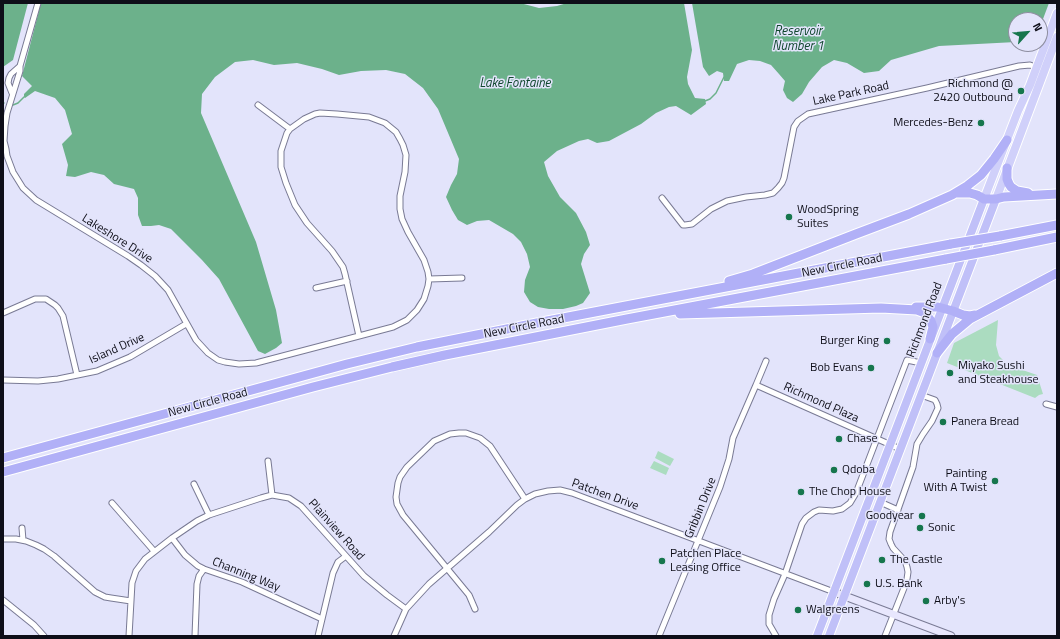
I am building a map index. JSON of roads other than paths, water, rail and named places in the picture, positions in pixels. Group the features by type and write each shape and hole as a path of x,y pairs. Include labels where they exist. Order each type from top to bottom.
{"highway":[{"path":"632,305 715,285 753,274 940,201 955,194 981,175 1007,140"},
{"path":"1007,168 1007,178 1009,184 1016,191 1026,193 1055,194"},
{"path":"955,194 970,193 984,199 996,200 1055,194"},
{"name":"Richmond Road","path":"817,636 984,199"},
{"name":"Richmond Road","path":"829,636 996,200"},
{"name":"New Circle Road","path":"3,458 347,364 417,347 536,323 1057,225"},
{"name":"New Circle Road","path":"3,472 313,387 392,367 508,342 946,260 1057,237"},
{"path":"937,353 963,323 1057,273"},
{"path":"627,319 682,314 938,307 953,310 963,316 976,315"},
{"path":"887,308 917,310 925,313 933,324 930,340"}],"main road":[{"name":"Richmond Road","path":"996,200 1040,69 1057,13"},
{"name":"Richmond Road","path":"984,199 1007,140 1040,69 1057,37"},
{"path":"834,592 951,636"}],"street":[{"name":"Lakeshore Drive","path":"38,3 15,89 12,93 5,126 4,141 7,156 13,172 23,188 36,200 128,256 159,280 168,290 196,340 208,353 218,360 225,362 239,364 256,363 393,327 407,320 413,315 421,304 429,279"},
{"name":"Lake Park Road","path":"662,198 683,225 692,224 711,210 727,201 773,193 782,183 784,178 794,127 798,121 808,114 1018,66 1030,65 1040,69"},
{"name":"Lakeshore Drive","path":"12,93 8,83 9,78 11,74 20,66"},
{"path":"258,105 290,129"},
{"path":"359,336 347,281 340,262 301,216 290,194 284,175 281,159 283,144 290,129 304,119 315,114 325,113 369,117 378,119 396,132 403,145 406,155 405,172 400,196 402,219 424,260 429,279 462,278"},
{"path":"316,288 347,281"},
{"path":"3,313 35,299 46,300 55,305 63,316 77,376"},
{"name":"Island Drive","path":"3,380 38,381 58,379 77,376 97,370 130,357 186,324"},
{"path":"776,636 769,624 769,615 802,524 809,514 819,510 833,511 842,509 850,503 856,493 907,360 921,363"},
{"path":"756,385 766,362"},
{"name":"Gribbin Drive","path":"659,636 724,475 733,438 756,385"},
{"name":"Richmond Plaza","path":"756,385 900,449"},
{"path":"885,636 907,579 908,572 905,560 893,548 890,539 890,532 913,467 917,444 932,421 938,408 935,400 921,395"},
{"path":"1046,404 1057,407"},
{"path":"475,609 469,595 403,515 397,504 396,497 398,483 407,467 431,443 450,434 466,433 480,438 495,452 525,499"},
{"path":"268,461 272,495"},
{"path":"194,484 209,515"},
{"name":"Patchen Drive","path":"394,636 406,609 423,590 489,532 517,505 536,494 548,491 566,491 834,592"},
{"name":"Plainview Road","path":"129,636 132,583 136,571 142,562 154,551 197,521 209,515 272,495 289,498 301,506 364,576 406,609"},
{"path":"880,502 898,510"},
{"path":"112,503 154,551"},
{"path":"22,528 23,540"},
{"name":"Channing Way","path":"172,538 192,562 204,569 242,582 322,619"},
{"path":"3,539 23,540 36,545 44,549 95,592 105,597 131,601"},
{"path":"318,636 333,573 338,562 346,556"},
{"path":"195,636 198,584 204,569"},
{"path":"3,600 44,636"}],"water":[{"path":"3,3 28,3 13,60 3,67"},
{"name":"Lake Fontaine","path":"41,3 520,3 539,8 567,3 684,3 692,50 687,77 688,84 695,98 705,99 706,104 691,115 676,106 669,107 609,141 597,143 588,139 579,141 557,151 544,162 548,176 560,197 576,213 586,232 590,245 584,254 581,264 590,293 583,303 576,306 563,309 549,309 538,307 530,302 524,292 525,280 530,267 527,254 521,242 513,234 489,220 477,221 467,225 458,220 452,210 446,197 457,174 459,159 438,109 423,88 405,74 386,70 361,71 339,75 297,63 274,65 253,60 235,62 215,77 202,94 201,113 256,242 276,310 282,343 265,354 258,351 219,279 202,260 171,229 159,225 142,226 138,215 138,198 134,189 114,184 104,175 91,172 75,177 66,176 68,165 62,144 72,134 65,110 55,98 35,91 25,98 24,97 24,94 32,86 22,76"},
{"name":"Reservoir Number 1","path":"692,3 1049,3 1046,12 1008,12 1008,42 939,46 891,60 879,71 864,73 847,63 834,60 822,67 809,82 802,94 793,102 787,98 783,90 785,81 771,65 760,61 749,60 737,64 729,81 724,81 723,73 717,71 709,76 703,67"}],"waterway":[{"path":"705,101 710,99 716,93 724,77"},
{"path":"13,105 18,103 24,97"}],"place":[{"name":"Richmond @ 2420 Outbound","path":"1021,91"},
{"name":"Mercedes-Benz","path":"981,123"},
{"name":"WoodSpring Suites","path":"789,217"},
{"name":"Burger King","path":"887,341"},
{"name":"Bob Evans","path":"871,368"},
{"name":"Miyako Sushi and Steakhouse","path":"950,373"},
{"name":"Panera Bread","path":"943,422"},
{"name":"Chase","path":"839,439"},
{"name":"Qdoba","path":"834,470"},
{"name":"Painting With A Twist","path":"995,481"},
{"name":"The Chop House","path":"801,492"},
{"name":"Goodyear","path":"922,516"},
{"name":"Sonic","path":"920,528"},
{"name":"The Castle","path":"882,560"},
{"name":"Patchen Place Leasing Office","path":"662,561"},
{"name":"U.S. Bank","path":"867,584"},
{"name":"Arby's","path":"926,601"},
{"name":"Walgreens","path":"798,610"}]}
